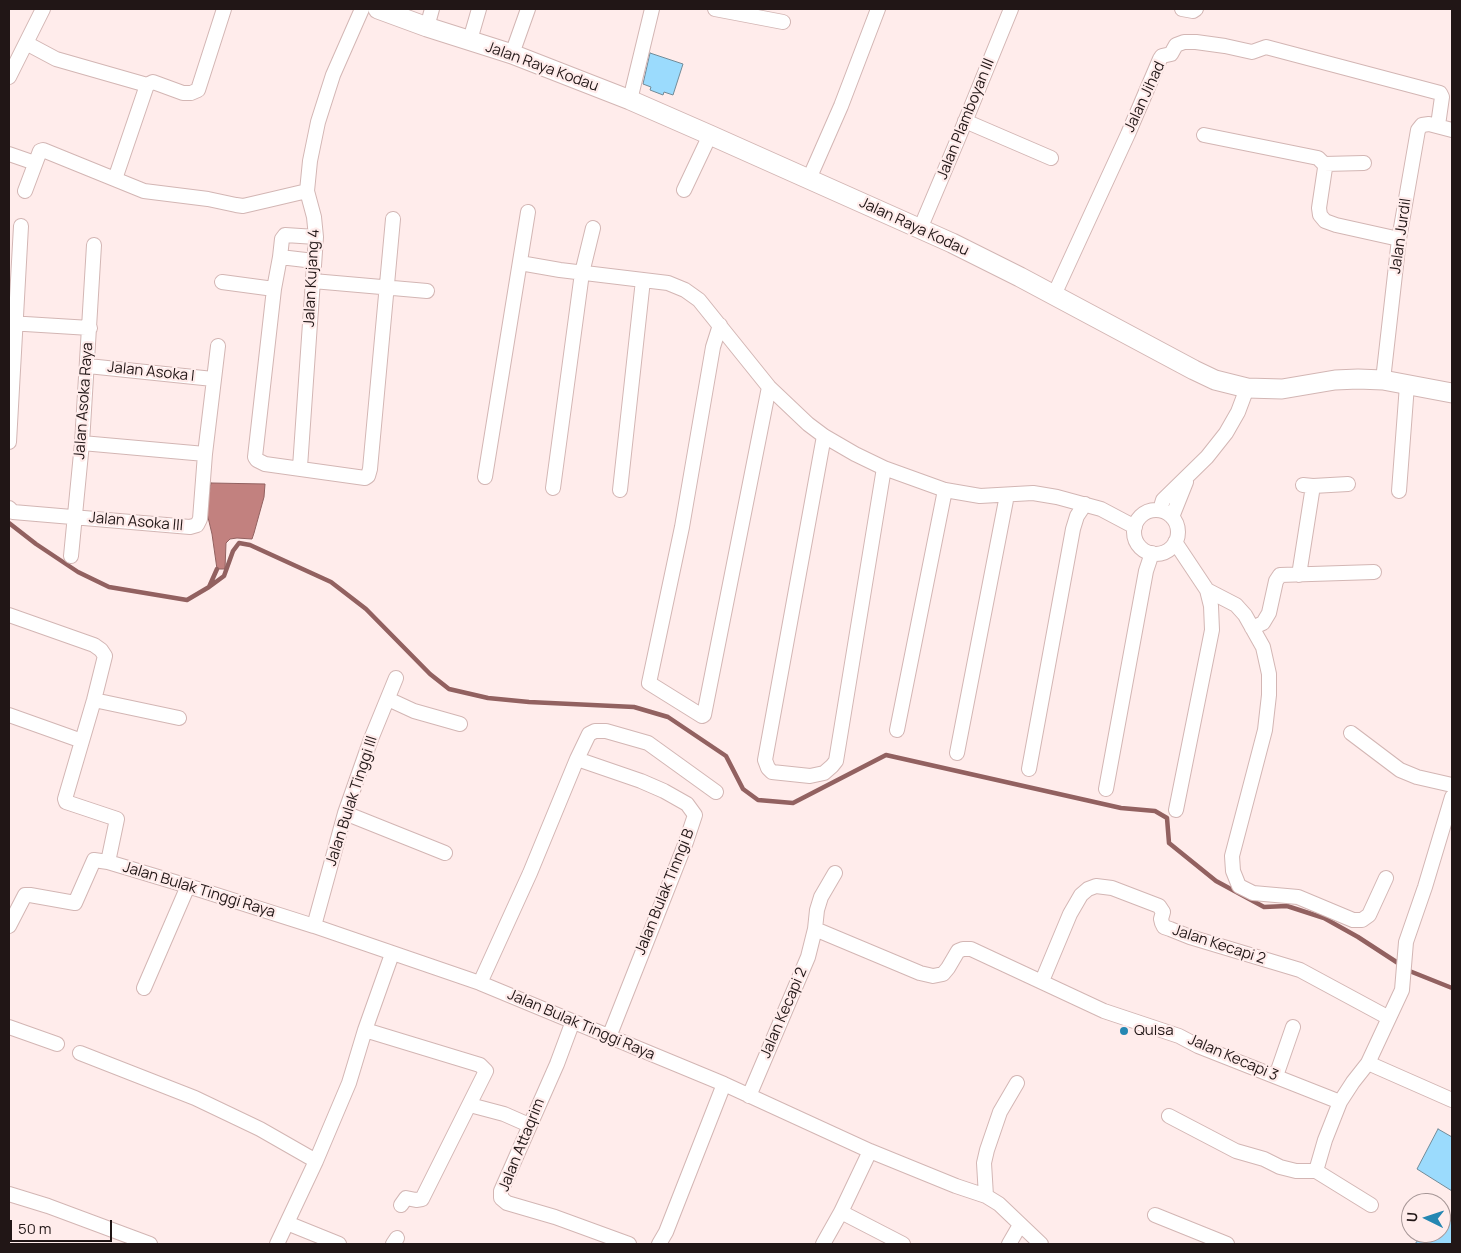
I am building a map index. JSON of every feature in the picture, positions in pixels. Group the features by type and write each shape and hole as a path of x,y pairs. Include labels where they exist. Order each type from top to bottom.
{"street":[{"path":"9,77 43,9"},
{"path":"26,43 56,59 147,85 156,83 183,93 190,93 198,90 224,9"},
{"name":"Jalan Kujang 4","path":"300,468 316,237 314,217 307,191 310,161 318,122 333,75 362,9"},
{"name":"Jalan Raya Kodau","path":"378,9 512,54 630,100 710,135 961,248 1215,380 1247,388 1282,389 1358,378 1383,380 1452,394"},
{"path":"427,27 432,9"},
{"path":"470,40 480,9"},
{"path":"512,54 528,9"},
{"path":"630,100 652,9"},
{"path":"715,9 784,22"},
{"path":"809,180 841,106 878,9"},
{"name":"Jalan Plamboyan III","path":"920,229 1011,9"},
{"path":"1182,9 1196,9"},
{"name":"Jalan Jihad","path":"1054,295 1128,134 1160,59 1162,56 1171,54 1176,45 1184,42 1196,42 1252,52 1266,47 1440,93 1442,97 1438,125"},
{"path":"114,180 147,85"},
{"path":"965,121 1051,158"},
{"name":"Jalan Jurdil","path":"1383,380 1399,239 1418,130 1422,125 1438,125"},
{"path":"1438,125 1452,130"},
{"path":"1204,134 1318,158 1326,168 1318,208 1324,221 1336,226 1399,239"},
{"path":"684,190 710,135"},
{"path":"24,190 40,151 47,151 144,191 208,199 243,206 307,191"},
{"path":"9,154 35,162"},
{"path":"1324,164 1364,163"},
{"path":"485,477 528,212"},
{"path":"316,237 285,235 282,239 274,289 255,457 260,462 365,478 368,476 370,469 393,219"},
{"path":"9,442 12,323 21,226"},
{"path":"553,488 582,273 593,228"},
{"name":"Jalan Asoka Raya","path":"71,556 88,366 94,245"},
{"path":"280,257 314,261"},
{"path":"520,263 582,273 668,283 685,290 699,300 769,387 808,424 824,436 855,454 884,468 945,490 980,496 1033,493 1085,504 1101,509 1134,527"},
{"path":"620,490 643,280"},
{"path":"313,281 427,291"},
{"path":"222,282 274,289"},
{"path":"12,323 90,328"},
{"path":"720,325 713,347 682,527 649,682 702,716 704,715 769,387"},
{"path":"82,443 205,454 218,346"},
{"name":"Jalan Asoka I","path":"88,366 214,379"},
{"path":"1399,491 1406,385"},
{"path":"1166,513 1188,477 1226,433 1238,412 1247,388"},
{"path":"824,436 766,760 768,768 772,772 810,776 824,773 836,761 884,468"},
{"name":"Jalan Asoka III","path":"9,508 13,512 190,527 197,525 200,519 205,454"},
{"path":"1299,575 1308,486 1348,484"},
{"path":"897,730 945,490"},
{"path":"957,754 1007,495"},
{"path":"1029,770 1073,529 1077,516 1085,504"},
{"path":"1147,512 1166,513 1178,529 1175,542 1165,552 1152,553 1140,546 1134,534 1134,527 1141,516 1147,512"},
{"path":"1175,542 1207,590 1211,606 1212,630 1176,810"},
{"path":"1106,789 1146,571 1152,553"},
{"path":"1252,628 1263,623 1269,612 1276,581 1280,575 1374,572"},
{"path":"1207,590 1236,606 1245,616 1264,647 1269,674 1265,730 1232,856 1232,871 1239,886 1253,893 1298,897 1353,920 1362,920 1369,915 1386,878"},
{"path":"9,615 94,645 105,656 65,801 117,819 101,861 75,903 30,894 25,895 10,921"},
{"name":"Jalan Bulak Tinggi III","path":"314,926 345,813 370,739 396,678"},
{"path":"388,699 414,711 460,724"},
{"path":"94,700 180,718"},
{"path":"9,715 82,741"},
{"path":"480,983 530,873 589,734 596,731 606,731 648,742 716,792"},
{"path":"1351,733 1400,770 1417,777 1452,785"},
{"name":"Jalan Bulak Tinngi B","path":"577,759 664,791 687,804 694,815 686,842 609,1037"},
{"path":"1316,1171 1325,1140 1340,1102 1368,1063 1402,990 1406,942 1452,797"},
{"path":"345,813 445,854"},
{"name":"Jalan Bulak Tinggi Raya","path":"101,861 314,926 480,983 724,1084 870,1151 956,1186 986,1196 999,1204 1041,1244"},
{"name":"Jalan Kecapi 2","path":"749,1096 808,957 821,897 835,873"},
{"path":"144,988 188,886"},
{"name":"Jalan Kecapi 2","path":"1042,981 1070,914 1081,895 1088,889 1096,886 1112,888 1159,906 1163,912 1162,924 1170,929 1190,938 1300,970 1389,1018"},
{"path":"815,929 920,973 937,976 942,974 958,951 967,948 1042,981"},
{"path":"277,1244 316,1161 349,1083 365,1030 392,954"},
{"name":"Jalan Kecapi 3","path":"1042,981 1104,1011 1179,1036 1198,1046 1340,1102"},
{"name":"Jalan Attaqrim","path":"573,1021 557,1064 500,1194 502,1201 555,1217 629,1244"},
{"path":"9,1027 57,1044"},
{"path":"1276,1076 1294,1027"},
{"path":"365,1030 480,1065 486,1071 422,1199 406,1198 401,1205"},
{"path":"80,1053 195,1098 260,1129 316,1161"},
{"path":"1368,1063 1452,1100"},
{"path":"986,1196 984,1163 987,1150 1000,1112 1018,1083"},
{"path":"659,1244 666,1232 724,1084"},
{"path":"470,1105 504,1114 529,1125"},
{"path":"1169,1116 1236,1151 1264,1159 1280,1168 1296,1171 1316,1171 1371,1205"},
{"path":"823,1244 841,1212 870,1151"},
{"path":"9,1194 48,1206 150,1244"},
{"path":"841,1212 903,1244"},
{"path":"1155,1215 1227,1244"},
{"path":"287,1223 339,1244"},
{"path":"1009,1244 1020,1224"}],"shaded area":[{"path":"211,483 265,484 264,497 252,539 230,539 226,543 225,569 217,569 206,509"}],"building":[{"path":"650,53 683,64 673,95 664,92 663,95 650,90 651,87 643,84"},
{"path":"1438,1129 1452,1137 1452,1191 1417,1169"},
{"path":"1452,1218 1452,1244 1415,1244 1451,1243"}],"waterway":[{"path":"9,523 78,572 109,587 187,600 209,587 217,569"},
{"path":"209,587 224,576 233,551 239,543 250,545 331,582 366,609 430,674 449,689 488,698 529,702 634,707 668,717 726,756 743,789 758,800 793,803 886,755 1121,808 1155,811 1167,818 1169,843 1216,881 1264,907 1287,906 1324,918 1401,965"},
{"path":"1407,970 1452,988"}],"place":[{"name":"Qulsa","path":"1124,1031"}]}
